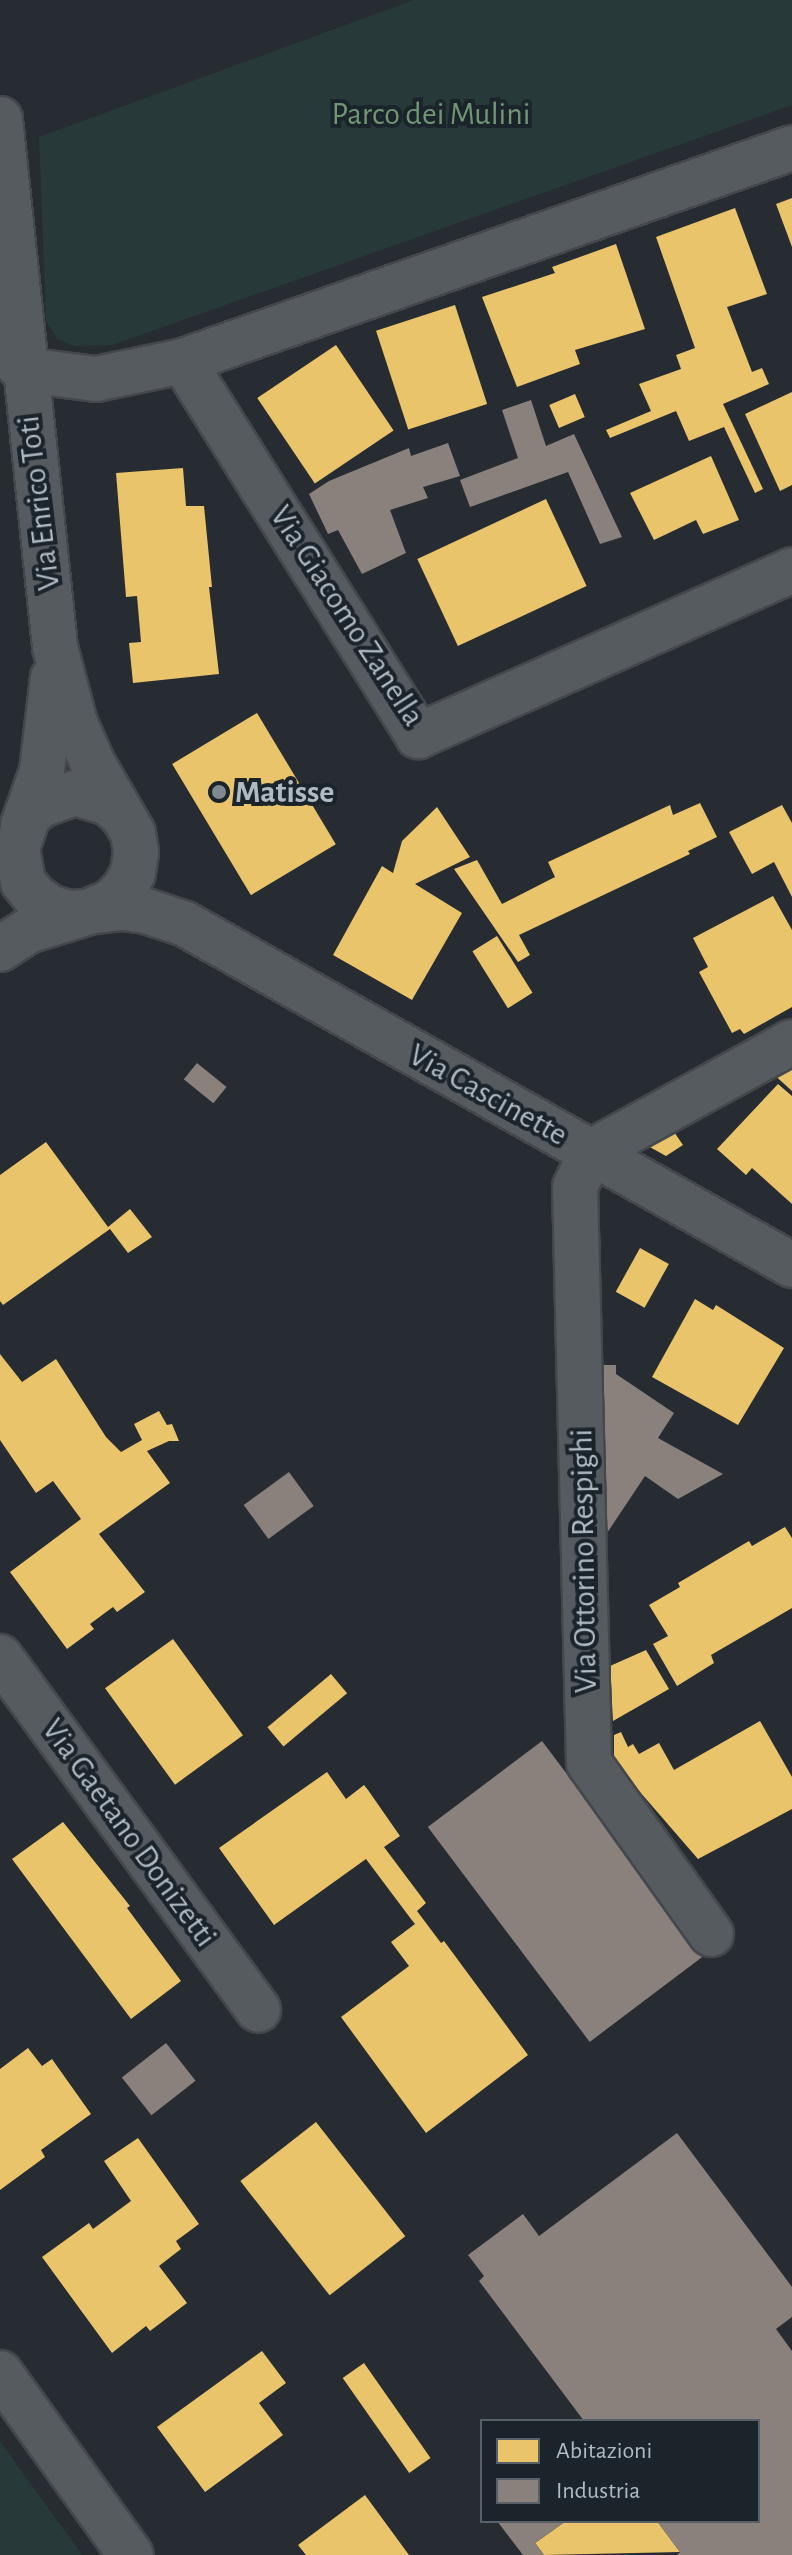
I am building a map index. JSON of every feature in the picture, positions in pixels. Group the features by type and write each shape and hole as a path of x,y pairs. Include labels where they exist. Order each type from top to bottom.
{"street":[{"name":"Via Enrico Toti","path":"0,119 12,359 55,647 75,723 93,764 128,824"},
{"path":"12,359 96,379 183,361 792,148"},
{"name":"Via Giacomo Zanella","path":"183,361 418,736 792,570"},
{"name":"Via Enrico Toti","path":"0,888 42,771 55,647"},
{"name":"Via Enrico Toti","path":"18,840 28,816 41,805 75,793 110,804 128,824"},
{"path":"0,949 28,931 111,902 124,889 135,863 128,824"},
{"name":"Via Cascinette","path":"128,824 146,875 158,897 185,924"},
{"path":"18,840 23,882 35,897 51,908 69,913 88,912"},
{"name":"Via Cascinette","path":"88,912 122,908 146,911 185,924 591,1152 788,1258"},
{"path":"591,1152 792,1042"},
{"name":"Via Ottorino Respighi","path":"591,1152 575,1187 589,1763 711,1934"},
{"name":"Via Gaetano Donizetti","path":"0,1657 258,2010"},
{"path":"0,2373 131,2555"}],"green space":[{"name":"Parco dei Mulini","path":"414,0 792,0 792,105 112,345 74,346 57,339 46,321 39,137"},
{"path":"0,2441 82,2555 0,2555"}],"building: Abitazioni":[{"path":"792,198 792,247 776,204"},
{"path":"735,208 767,294 727,307 752,372 762,368 769,384 723,404 763,489 755,493 724,427 689,441 676,411 610,438 606,430 651,411 639,384 681,369 676,355 695,348 656,237"},
{"path":"616,244 645,329 575,350 580,364 517,387 482,297 555,273 552,267"},
{"path":"455,305 487,404 408,430 376,331"},
{"path":"336,345 394,430 315,484 257,398"},
{"path":"792,392 792,485 780,491 745,414"},
{"path":"575,394 585,417 559,428 549,405"},
{"path":"711,456 739,520 703,534 696,520 654,540 630,493"},
{"path":"183,468 186,506 204,506 219,674 133,683 129,643 141,642 137,596 126,597 116,473"},
{"path":"546,499 587,586 458,646 417,559"},
{"path":"257,713 336,844 251,895 172,764"},
{"path":"700,803 717,837 688,851 690,854 519,935 530,955 518,962 454,869 477,860 502,904 555,877 548,862 670,805 673,815"},
{"path":"782,805 792,823 792,897 774,862 752,874 729,832"},
{"path":"437,807 470,857 415,884 462,913 412,1000 333,955 382,866 393,873 402,841"},
{"path":"773,896 792,930 792,1007 744,1034 740,1029 732,1033 699,972 708,967 693,938"},
{"path":"497,936 533,993 508,1008 472,951"},
{"path":"792,1059 792,1091 771,1072"},
{"path":"778,1084 792,1096 792,1204 752,1168 746,1175 717,1149"},
{"path":"670,1126 683,1145 666,1156 639,1141"},
{"path":"46,1142 108,1227 130,1209 152,1237 128,1253 110,1229 3,1305 0,1301 0,1175"},
{"path":"640,1248 669,1264 645,1308 616,1292"},
{"path":"695,1299 713,1310 716,1305 784,1348 738,1425 652,1377"},
{"path":"0,1354 22,1382 56,1359 106,1437 121,1452 142,1440 134,1424 159,1411 167,1425 172,1424 179,1441 169,1441 147,1451 170,1483 99,1534 145,1592 117,1612 113,1607 90,1624 94,1629 67,1649 10,1572 81,1519 53,1481 36,1493 0,1440"},
{"path":"785,1527 792,1538 792,1608 711,1655 714,1663 677,1686 653,1644 668,1636 649,1605 680,1587 678,1583 749,1541 752,1546"},
{"path":"173,1639 243,1735 175,1785 105,1688"},
{"path":"646,1650 669,1689 613,1721 610,1666"},
{"path":"331,1674 347,1693 283,1747 267,1727"},
{"path":"760,1721 792,1777 792,1809 698,1859 614,1762 614,1735 621,1732 628,1747 633,1744 639,1754 659,1743 674,1770"},
{"path":"327,1772 346,1799 364,1785 368,1790 400,1836 384,1847 426,1903 417,1911 441,1943 444,1941 528,2055 426,2133 341,2017 409,1966 391,1942 415,1924 366,1859 274,1925 219,1848"},
{"path":"63,1822 130,1906 127,1908 181,1981 131,2019 12,1859"},
{"path":"28,2048 42,2066 52,2059 91,2114 41,2150 45,2157 0,2190 0,2069"},
{"path":"316,2122 405,2236 330,2295 240,2181"},
{"path":"138,2138 199,2224 176,2241 181,2249 159,2266 187,2303 150,2331 146,2326 112,2353 42,2257 89,2223 93,2229 131,2201 104,2161"},
{"path":"262,2351 286,2383 259,2403 283,2435 205,2492 157,2427"},
{"path":"364,2363 431,2458 409,2473 343,2378"},
{"path":"365,2495 409,2555 306,2555 298,2545"},
{"path":"563,2523 658,2523 680,2552 544,2555 535,2543"}],"building: Industria":[{"path":"531,400 546,446 574,434 622,537 600,544 568,472 470,507 460,480 518,458 502,410"},
{"path":"448,443 460,476 423,487 428,498 390,510 406,553 362,574 338,530 328,534 309,494 329,481 409,448 411,456"},
{"path":"197,1063 227,1087 213,1103 184,1079"},
{"path":"596,1365 616,1365 616,1374 674,1413 658,1438 723,1474 678,1499 645,1476 603,1539"},
{"path":"289,1472 314,1506 268,1539 244,1505"},
{"path":"542,1741 704,1956 590,2042 428,1827"},
{"path":"166,2043 196,2081 151,2115 122,2077"},
{"path":"677,2133 792,2287 792,2317 776,2329 792,2351 792,2555 677,2555 680,2552 658,2523 760,2523 760,2419 582,2419 479,2281 484,2276 468,2255 523,2214 539,2236"},
{"path":"499,2523 563,2523 535,2543 544,2555 523,2555"}],"place":[{"name":"Matisse","path":"219,792"}]}
